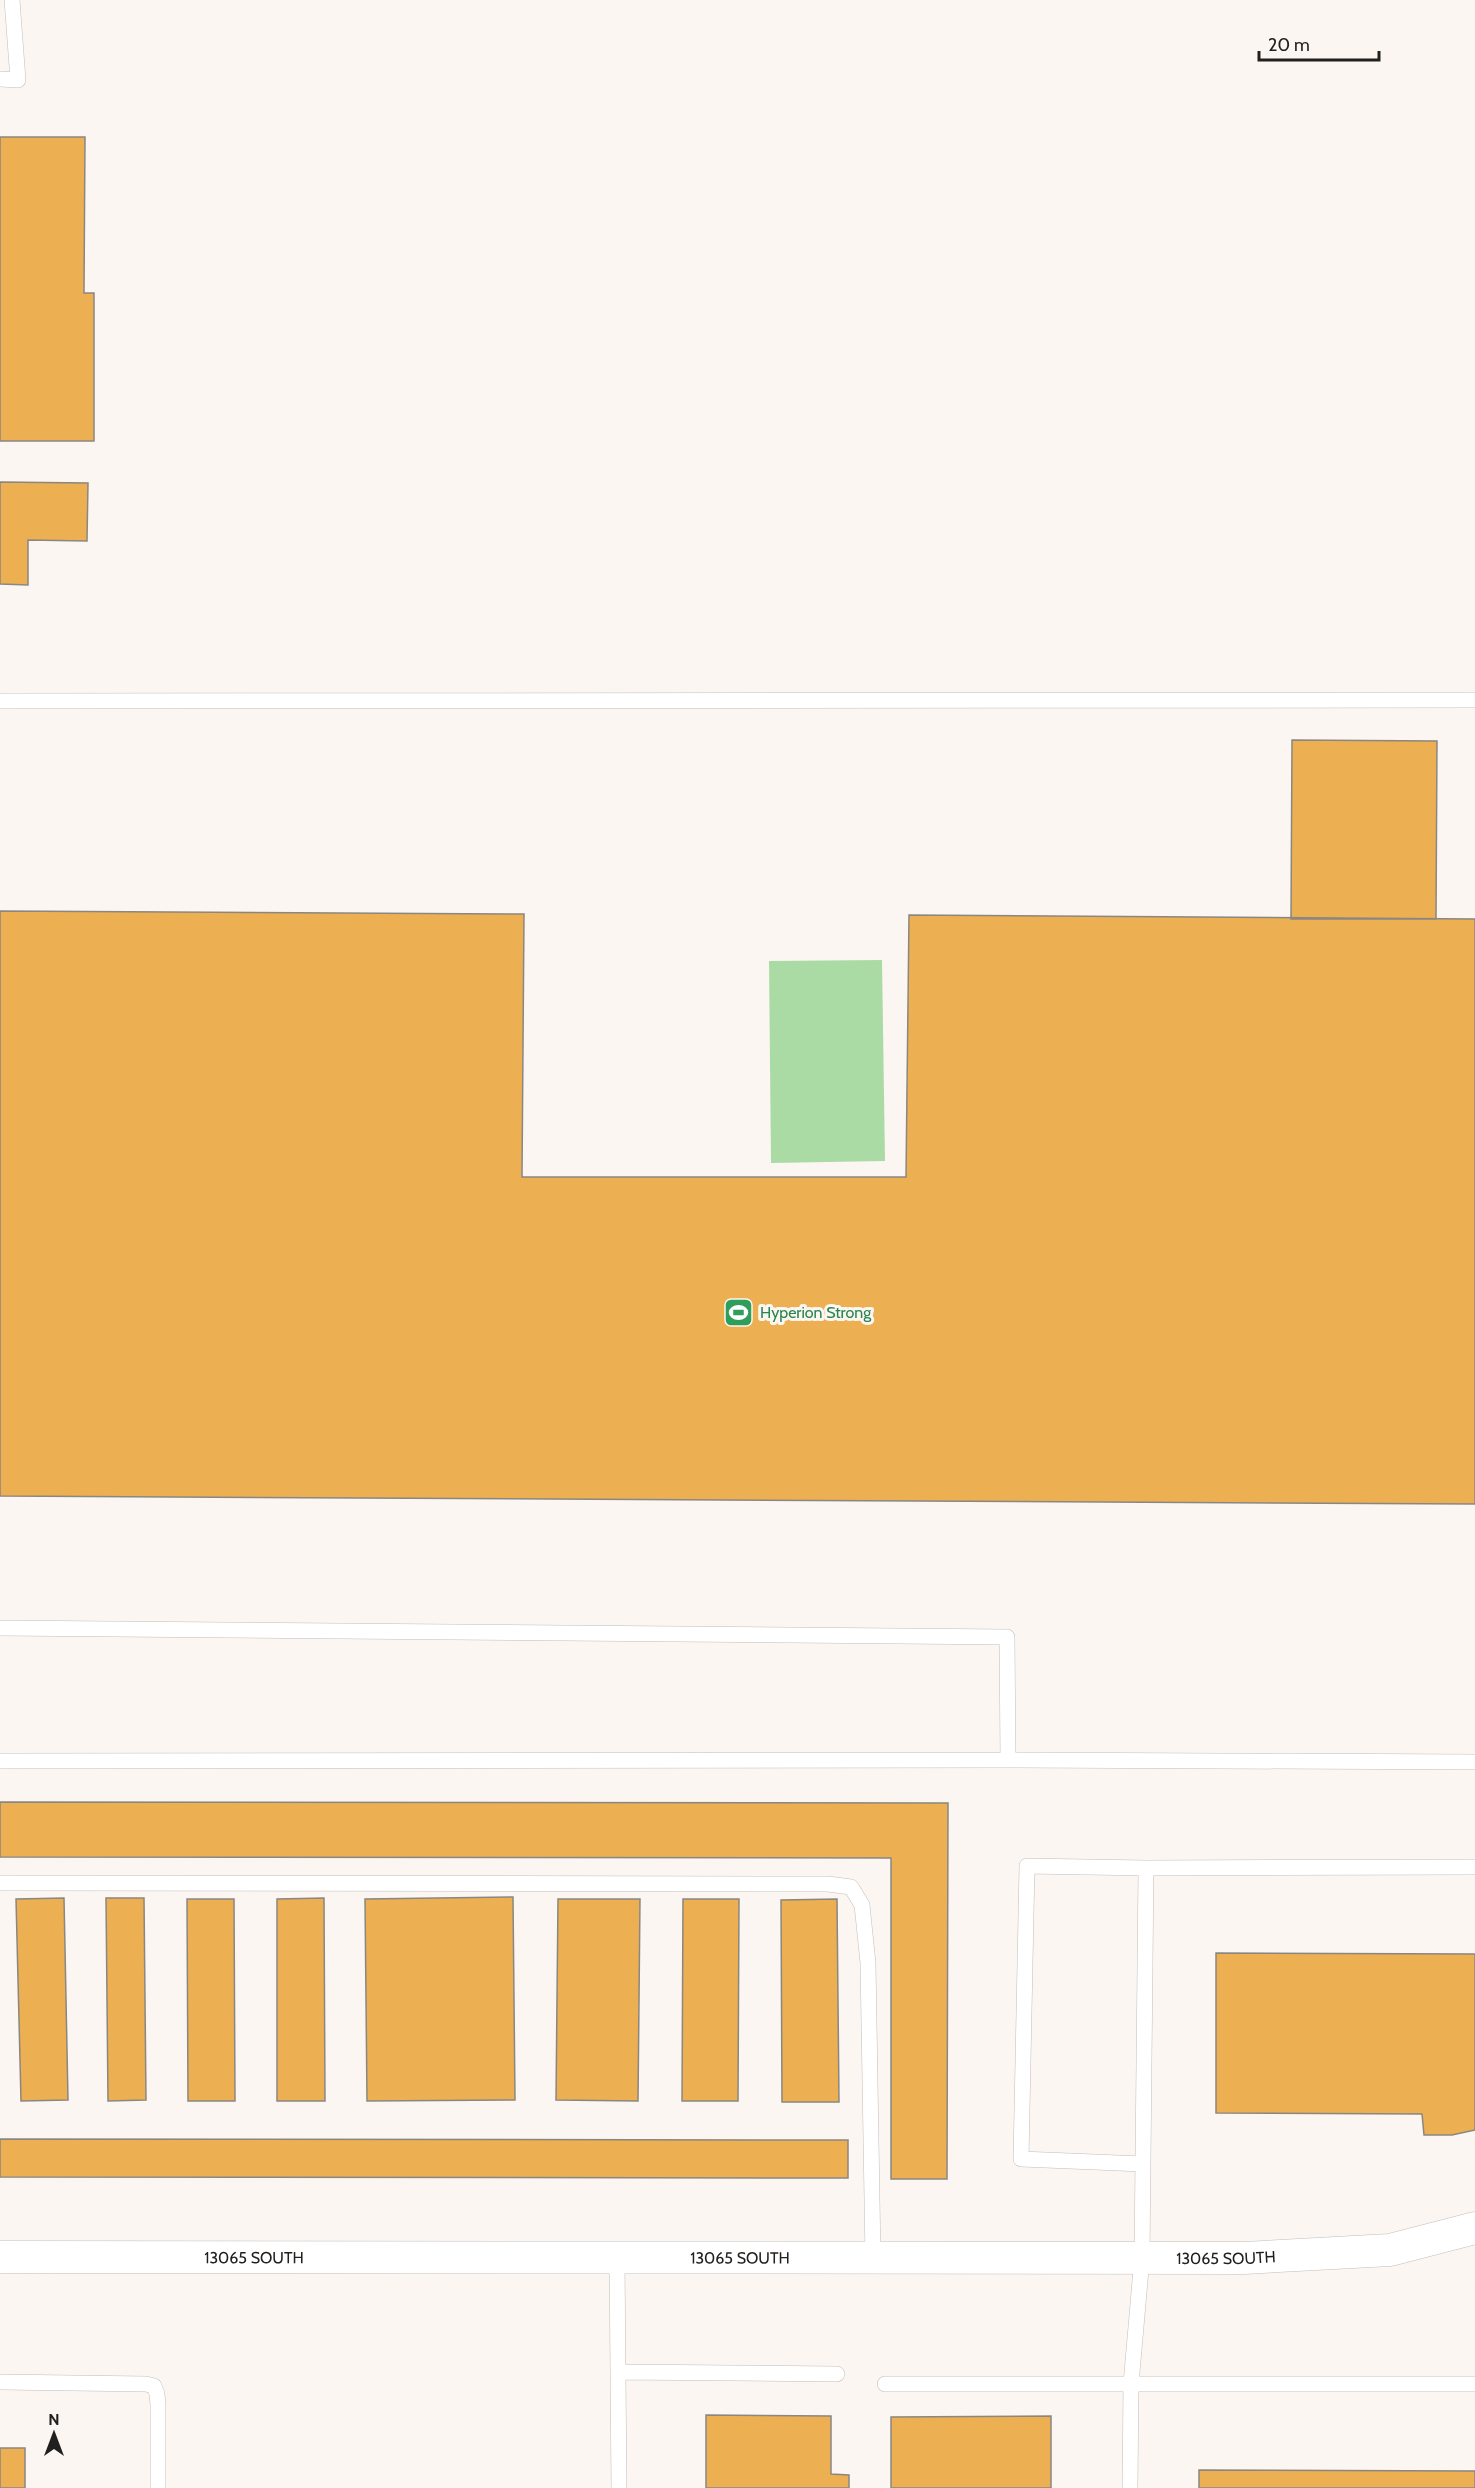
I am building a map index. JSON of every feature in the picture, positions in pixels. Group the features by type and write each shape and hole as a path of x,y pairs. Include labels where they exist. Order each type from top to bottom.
{"street":[{"name":"13065 SOUTH","path":"0,2257 1244,2258 1390,2250 1475,2228"}],"lane":[{"path":"0,80 18,80 12,0"},
{"path":"0,701 1475,700"},
{"path":"0,1628 1007,1637 1008,1760"},
{"path":"0,1761 1475,1762"},
{"path":"1143,2164 1021,2159 1027,1866 1475,1867"},
{"path":"1130,2488 1131,2384 1142,2258 1146,1868"},
{"path":"0,1883 828,1884 851,1887 862,1905 868,1963 873,2258"},
{"path":"617,2258 619,2488"},
{"path":"618,2372 837,2374"},
{"path":"0,2382 154,2386 158,2405 158,2488"},
{"path":"885,2384 1475,2384"}],"green space":[{"path":"882,960 885,1161 771,1163 769,961"}],"building":[{"path":"0,137 85,137 84,293 94,293 94,441 0,441"},
{"path":"0,482 88,483 87,541 28,540 28,585 0,584"},
{"path":"1292,740 1437,741 1436,919 1291,919"},
{"path":"0,911 524,914 522,1177 906,1177 909,915 1475,919 1475,1504 0,1496"},
{"path":"0,1802 948,1803 947,2179 891,2179 891,1858 0,1857"},
{"path":"513,1897 515,2100 367,2101 365,1899"},
{"path":"64,1898 68,2100 21,2101 16,1899"},
{"path":"106,1898 144,1898 146,2100 108,2101"},
{"path":"324,1898 325,2101 277,2101 277,1899"},
{"path":"187,1899 234,1899 235,2101 188,2101"},
{"path":"558,1899 640,1899 638,2101 556,2100"},
{"path":"683,1899 739,1899 738,2101 682,2101"},
{"path":"837,1899 839,2102 782,2102 781,1900"},
{"path":"1216,1953 1475,1954 1475,2130 1452,2135 1424,2135 1422,2114 1216,2113"},
{"path":"0,2139 848,2140 848,2178 0,2177"},
{"path":"706,2415 831,2416 831,2474 849,2475 849,2488 706,2488"},
{"path":"1051,2416 1051,2488 891,2488 891,2417"},
{"path":"0,2448 25,2448 25,2488 0,2488"},
{"path":"1199,2470 1475,2471 1475,2488 1199,2488"}],"place":[{"name":"Hyperion Strong","path":"739,1312"}]}
